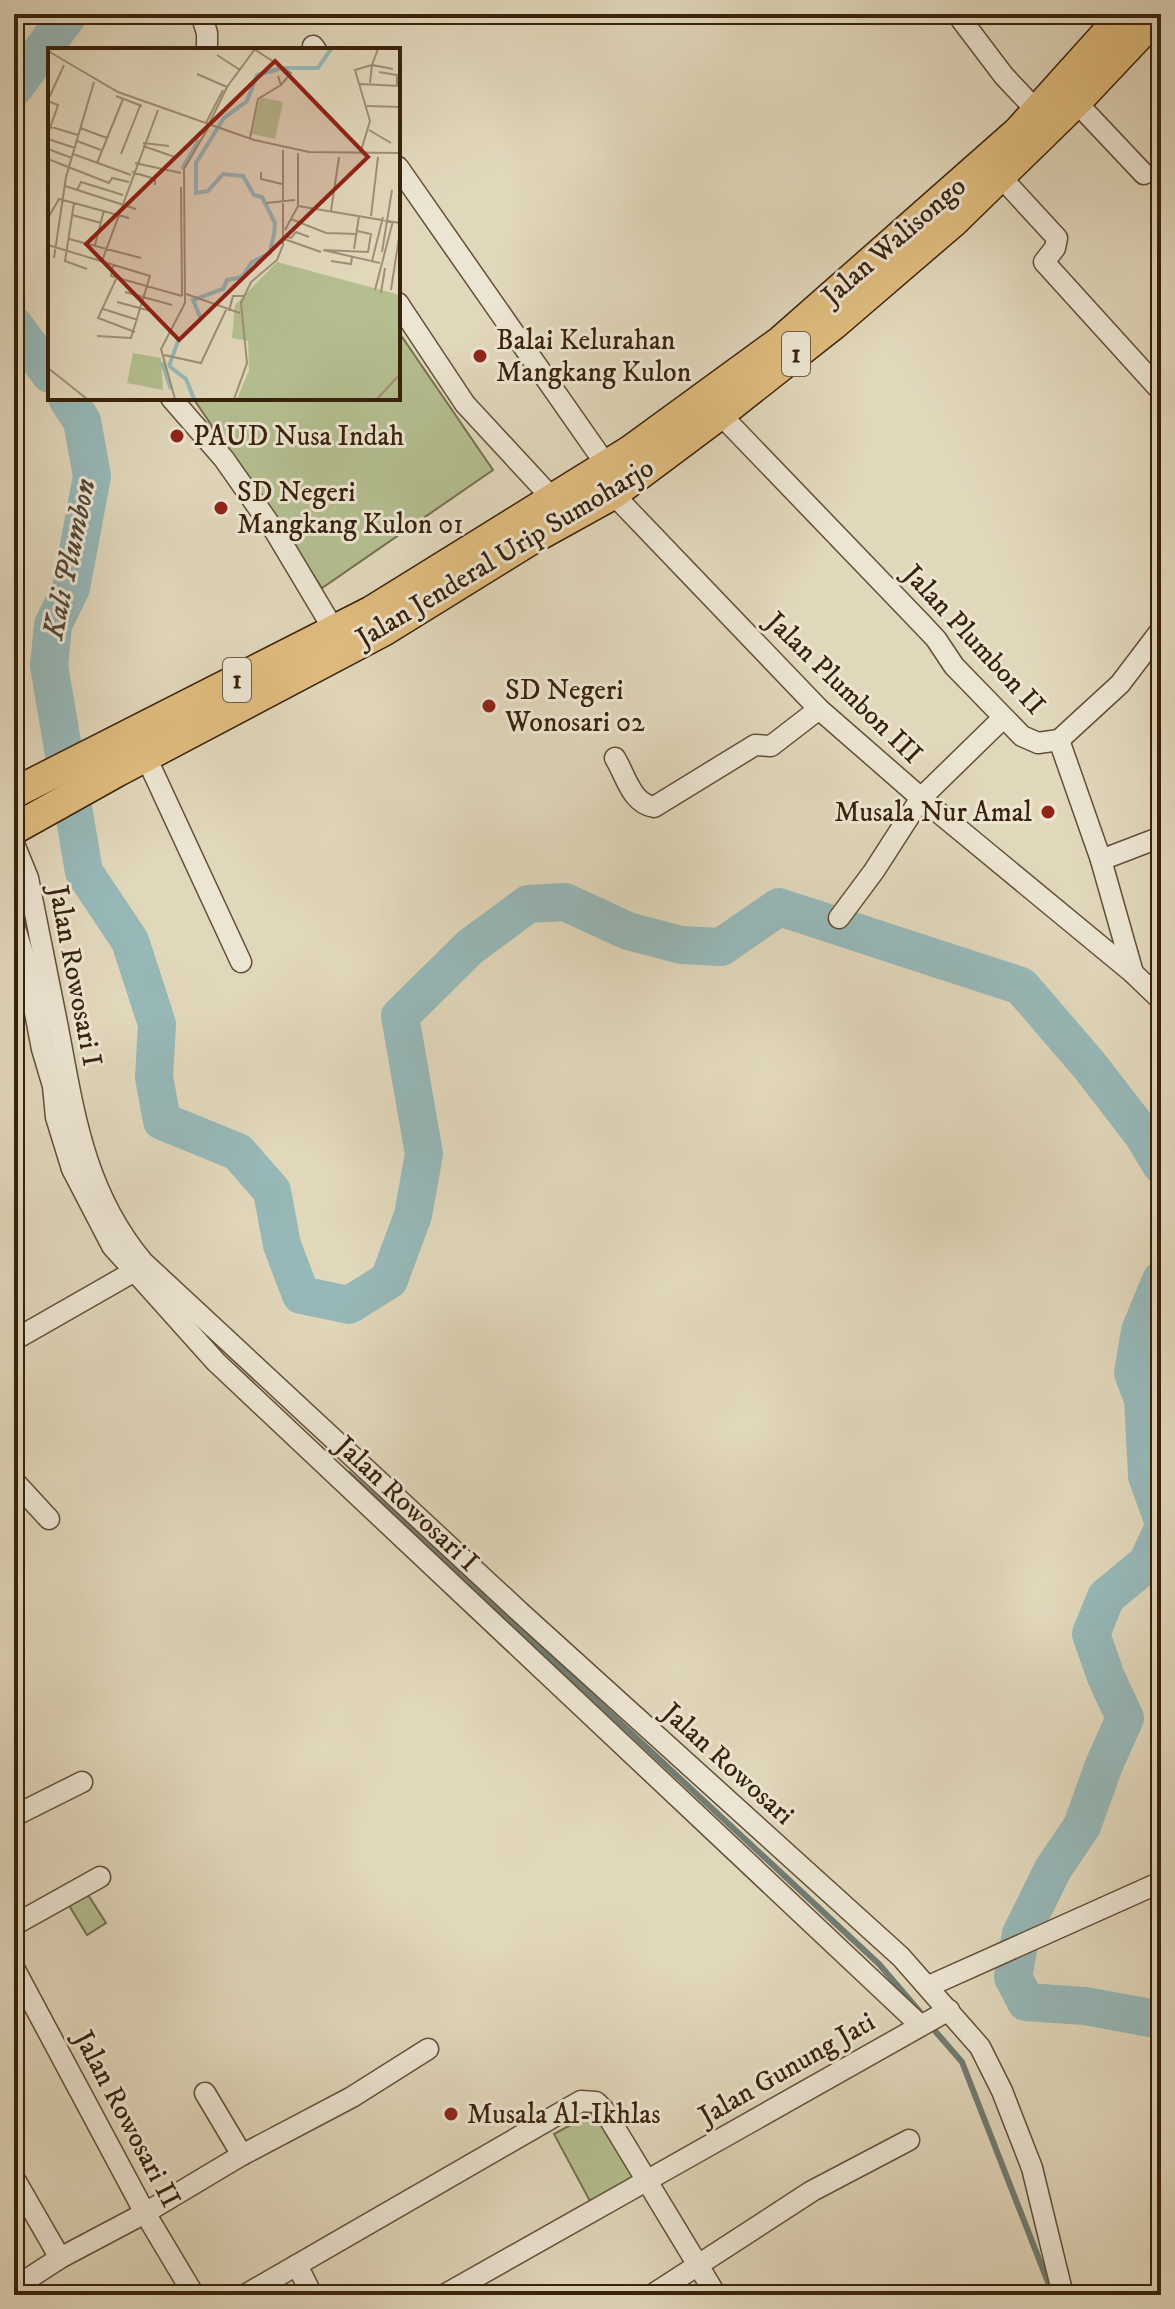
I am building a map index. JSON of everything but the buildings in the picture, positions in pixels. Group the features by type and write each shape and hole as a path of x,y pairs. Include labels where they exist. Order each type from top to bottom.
{"highway":[{"name":"Jalan Jenderal Urip Sumoharjo","path":"15,834 109,760 146,757 383,631 530,540 610,480 720,414 828,314 954,221 1076,102 1159,14"},
{"name":"Jalan Walisongo","path":"14,793 109,760 372,611 552,498 610,480 781,341 828,314 1018,132 1112,19"}],"street":[{"path":"201,14 207,33 207,48"},
{"path":"957,14 996,67 1037,111"},
{"path":"1076,102 1144,174"},
{"name":"Jalan Plumbon III","path":"400,170 610,480 819,709 921,798 1133,973 1161,1000"},
{"path":"1000,176 1057,238 1055,248 1044,262 1161,391"},
{"path":"400,306 472,413 552,498"},
{"path":"173,400 233,471 276,533 334,630"},
{"name":"Jalan Plumbon II","path":"720,414 936,639 954,666 1003,718 1028,740 1038,743 1059,740 1101,860 1133,973"},
{"path":"1059,740 1120,684 1161,630"},
{"path":"615,758 639,799 645,806 654,807 755,745 771,746 819,709"},
{"path":"839,918 921,798 1003,718"},
{"path":"146,757 241,962"},
{"name":"Jalan Rowosari I","path":"15,834 28,878 84,1155 104,1204 120,1234 143,1262 239,1350"},
{"path":"1101,860 1161,837"},
{"name":"Jalan Rowosari I","path":"14,925 25,960 62,1141 102,1230 133,1272 216,1362 931,2019"},
{"path":"14,1340 133,1272"},
{"name":"Jalan Rowosari","path":"239,1350 929,1986 931,2019 980,2047 1002,2091 1032,2168 1063,2295"},
{"path":"14,1481 49,1519"},
{"path":"14,1816 82,1782"},
{"path":"14,1925 100,1877"},
{"path":"929,1986 1161,1882"},
{"name":"Jalan Rowosari II","path":"14,1968 145,2213 194,2295"},
{"name":"Jalan Gunung Jati","path":"444,2295 931,2019"},
{"path":"14,2288 60,2258 145,2213 242,2155 352,2097 428,2049"},
{"path":"205,2093 242,2155"},
{"path":"245,2295 581,2101 596,2102 604,2110 716,2295"},
{"path":"652,2295 812,2191 909,2140"},
{"path":"14,2178 60,2258"},
{"path":"297,2265 312,2295"}],"green space":[{"path":"400,334 493,470 322,588 194,400 400,400"},
{"path":"85,1890 106,1923 87,1935 67,1902"},
{"path":"600,2109 637,2178 591,2203 554,2134"}],"waterway":[{"name":"Kali Plumbon","path":"14,88 69,14"},
{"name":"Kali Plumbon","path":"14,325 48,371"},
{"path":"68,400 82,421 92,476 71,588 53,625 49,666 84,872 130,941 157,1024 154,1077 162,1121 238,1152 272,1191 282,1245 301,1295 349,1305 389,1280 413,1215 424,1154 400,1016 470,947 528,904 565,902 628,931 681,945 721,947 779,907 1021,986 1089,1065 1143,1135 1161,1165"},
{"path":"14,876 24,929"},
{"path":"1161,1280 1140,1331 1133,1373 1143,1400 1147,1476 1161,1515"},
{"path":"349,1474 879,1964 920,2012"},
{"path":"1161,1533 1147,1563 1106,1597 1091,1634 1125,1718 1082,1826 1053,1869 1021,1934 1013,1977 1026,2002 1085,2006 1161,2020"},
{"path":"929,2024 962,2062 1053,2295"}],"place":[{"name":"Balai Kelurahan Mangkang Kulon","path":"480,356"},
{"name":"PAUD Nusa Indah","path":"177,436"},
{"name":"SD Negeri Mangkang Kulon 01","path":"221,508"},
{"name":"SD Negeri Wonosari 02","path":"489,706"},
{"name":"Musala Nur Amal","path":"1048,812"},
{"name":"Musala Al-Ikhlas","path":"451,2114"}]}
